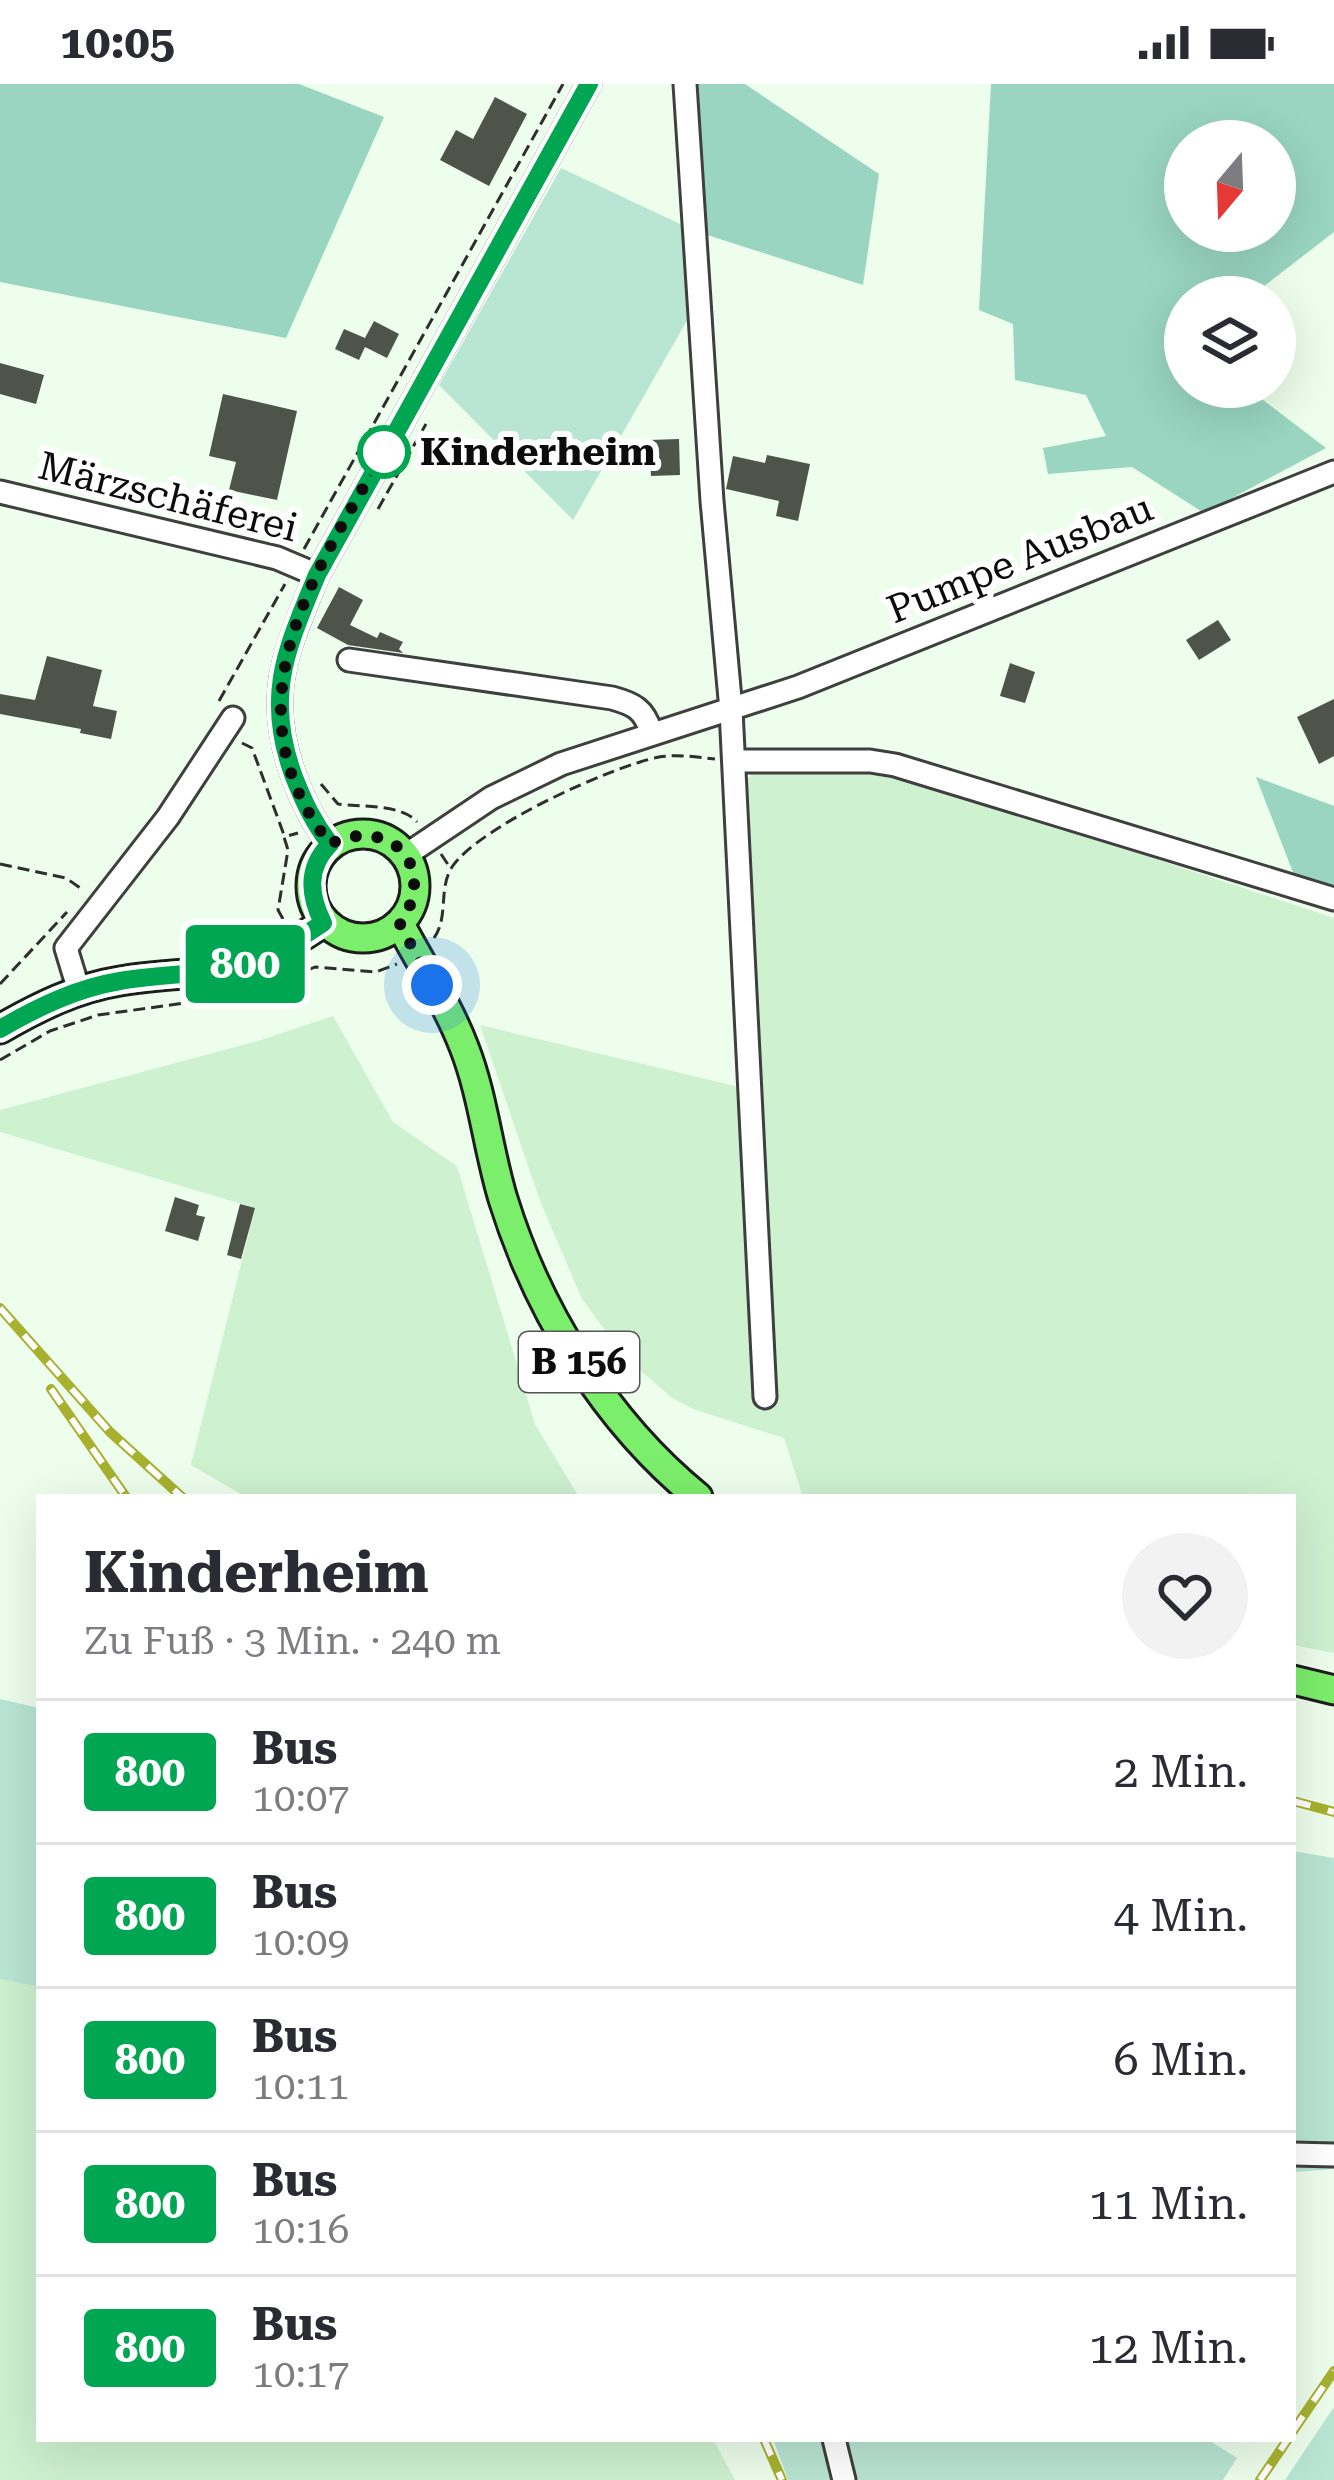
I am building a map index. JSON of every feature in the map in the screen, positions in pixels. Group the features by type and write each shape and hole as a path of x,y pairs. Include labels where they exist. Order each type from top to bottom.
{"main road":[{"path":"322,834 377,835 406,855 415,874 415,893 400,924 373,938 354,938 323,923 310,881 322,834"},
{"path":"0,1029 37,1007 79,991 122,980 210,973 254,962 323,923"},
{"name":"B 156","path":"400,924 464,1047 503,1199 531,1276 598,1390 653,1455 695,1494"},
{"path":"1296,1682 1334,1690"}],"street":[{"path":"322,834 280,739 278,698 288,645 317,575 589,84"},
{"path":"685,84 731,710 765,1397"},
{"name":"Pumpe Ausbau","path":"406,855 491,798 526,781 651,732 798,687 1334,472"},
{"name":"Märzschäferei","path":"0,492 277,558 317,575"},
{"path":"350,660 612,698 634,704 651,732"},
{"path":"79,991 66,948 168,817 227,726"},
{"path":"734,761 895,765 1334,899"},
{"path":"1296,2154 1334,2156"},
{"path":"835,2442 844,2480"}],"path":[{"path":"371,520 427,421"},
{"path":"0,1060 50,1031 98,1015 213,1002 287,982 315,967 278,910 288,850 252,748 227,726"},
{"path":"317,780 338,804 412,814 451,868 524,812 581,785 654,758 680,754 734,761"},
{"path":"284,837 322,834 338,804"},
{"path":"0,864 66,878 101,904"}],"green space":[{"path":"561,168 695,231 689,317 573,520 439,385"},
{"path":"857,769 898,774 1334,918 1334,1653 1296,1646 1296,1494 802,1494 784,1438 672,1398 624,1356 582,1299 540,1201 480,1025 756,1091 744,784 752,774"},
{"path":"333,1016 393,1122 457,1166 535,1424 577,1494 241,1494 191,1465 255,1208 0,1132 0,1110 258,1041"},
{"path":"0,1699 36,1707 36,1986 0,1979"},
{"path":"1296,1852 1334,1858 1334,2169 1296,2172"},
{"path":"0,1979 36,1986 36,2442 715,2442 735,2480 0,2480"},
{"path":"1334,2407 1334,2480 1285,2480"},
{"path":"774,2442 1212,2442 1237,2458 1223,2480 788,2480"}],"shaded area":[{"path":"0,84 299,84 384,117 286,338 0,282"},
{"path":"685,84 745,84 879,174 863,285 695,231"},
{"path":"991,84 1334,84 1334,232 1277,276 1164,276 1164,408 1274,408 1326,448 1204,513 1132,467 1048,474 1043,448 1106,436 1086,395 1015,380 1013,324 979,310"},
{"path":"1256,777 1334,806 1334,890 1296,880"}],"building":[{"path":"495,97 527,114 489,186 440,160 456,130 473,139"},
{"path":"374,321 399,334 387,358 365,347 359,360 335,349 344,329 365,338"},
{"path":"0,363 44,375 36,404 0,394"},
{"path":"223,394 297,411 277,500 229,490 236,462 209,456"},
{"path":"679,439 680,475 651,476 649,440"},
{"path":"767,455 810,464 798,521 776,516 779,501 726,489 733,456 765,463"},
{"path":"339,587 363,600 350,625 377,638 380,632 403,642 399,649 403,653 348,645 317,628"},
{"path":"1218,620 1231,640 1199,660 1186,640"},
{"path":"47,656 102,670 93,706 117,711 111,739 0,714 0,694 35,700"},
{"path":"1010,663 1035,672 1025,703 1000,696"},
{"path":"1334,699 1334,756 1319,764 1297,717"},
{"path":"175,1197 199,1205 196,1215 205,1217 198,1241 165,1231"},
{"path":"240,1204 255,1208 241,1259 227,1255"}],"railway":[{"path":"0,1308 110,1432 179,1494"},
{"path":"51,1389 124,1494"},
{"path":"1296,1802 1334,1812"},
{"path":"1296,2427 1334,2371"},
{"path":"765,2442 782,2480"},
{"path":"1260,2480 1286,2442"}],"bus line":[{"name":"800","path":"0,1029 37,1007 79,991 122,980 210,973 254,962 323,923 310,881 317,860 330,844 307,810 280,739 278,698 288,645 317,575 589,84"}],"place":[{"name":"Kinderheim","path":"384,452"}],"route":[{"path":"384,452 317,575 288,645 278,698 280,739 307,810 330,844 357,833 377,835 406,855 415,874 415,893 400,924 432,985"}]}
